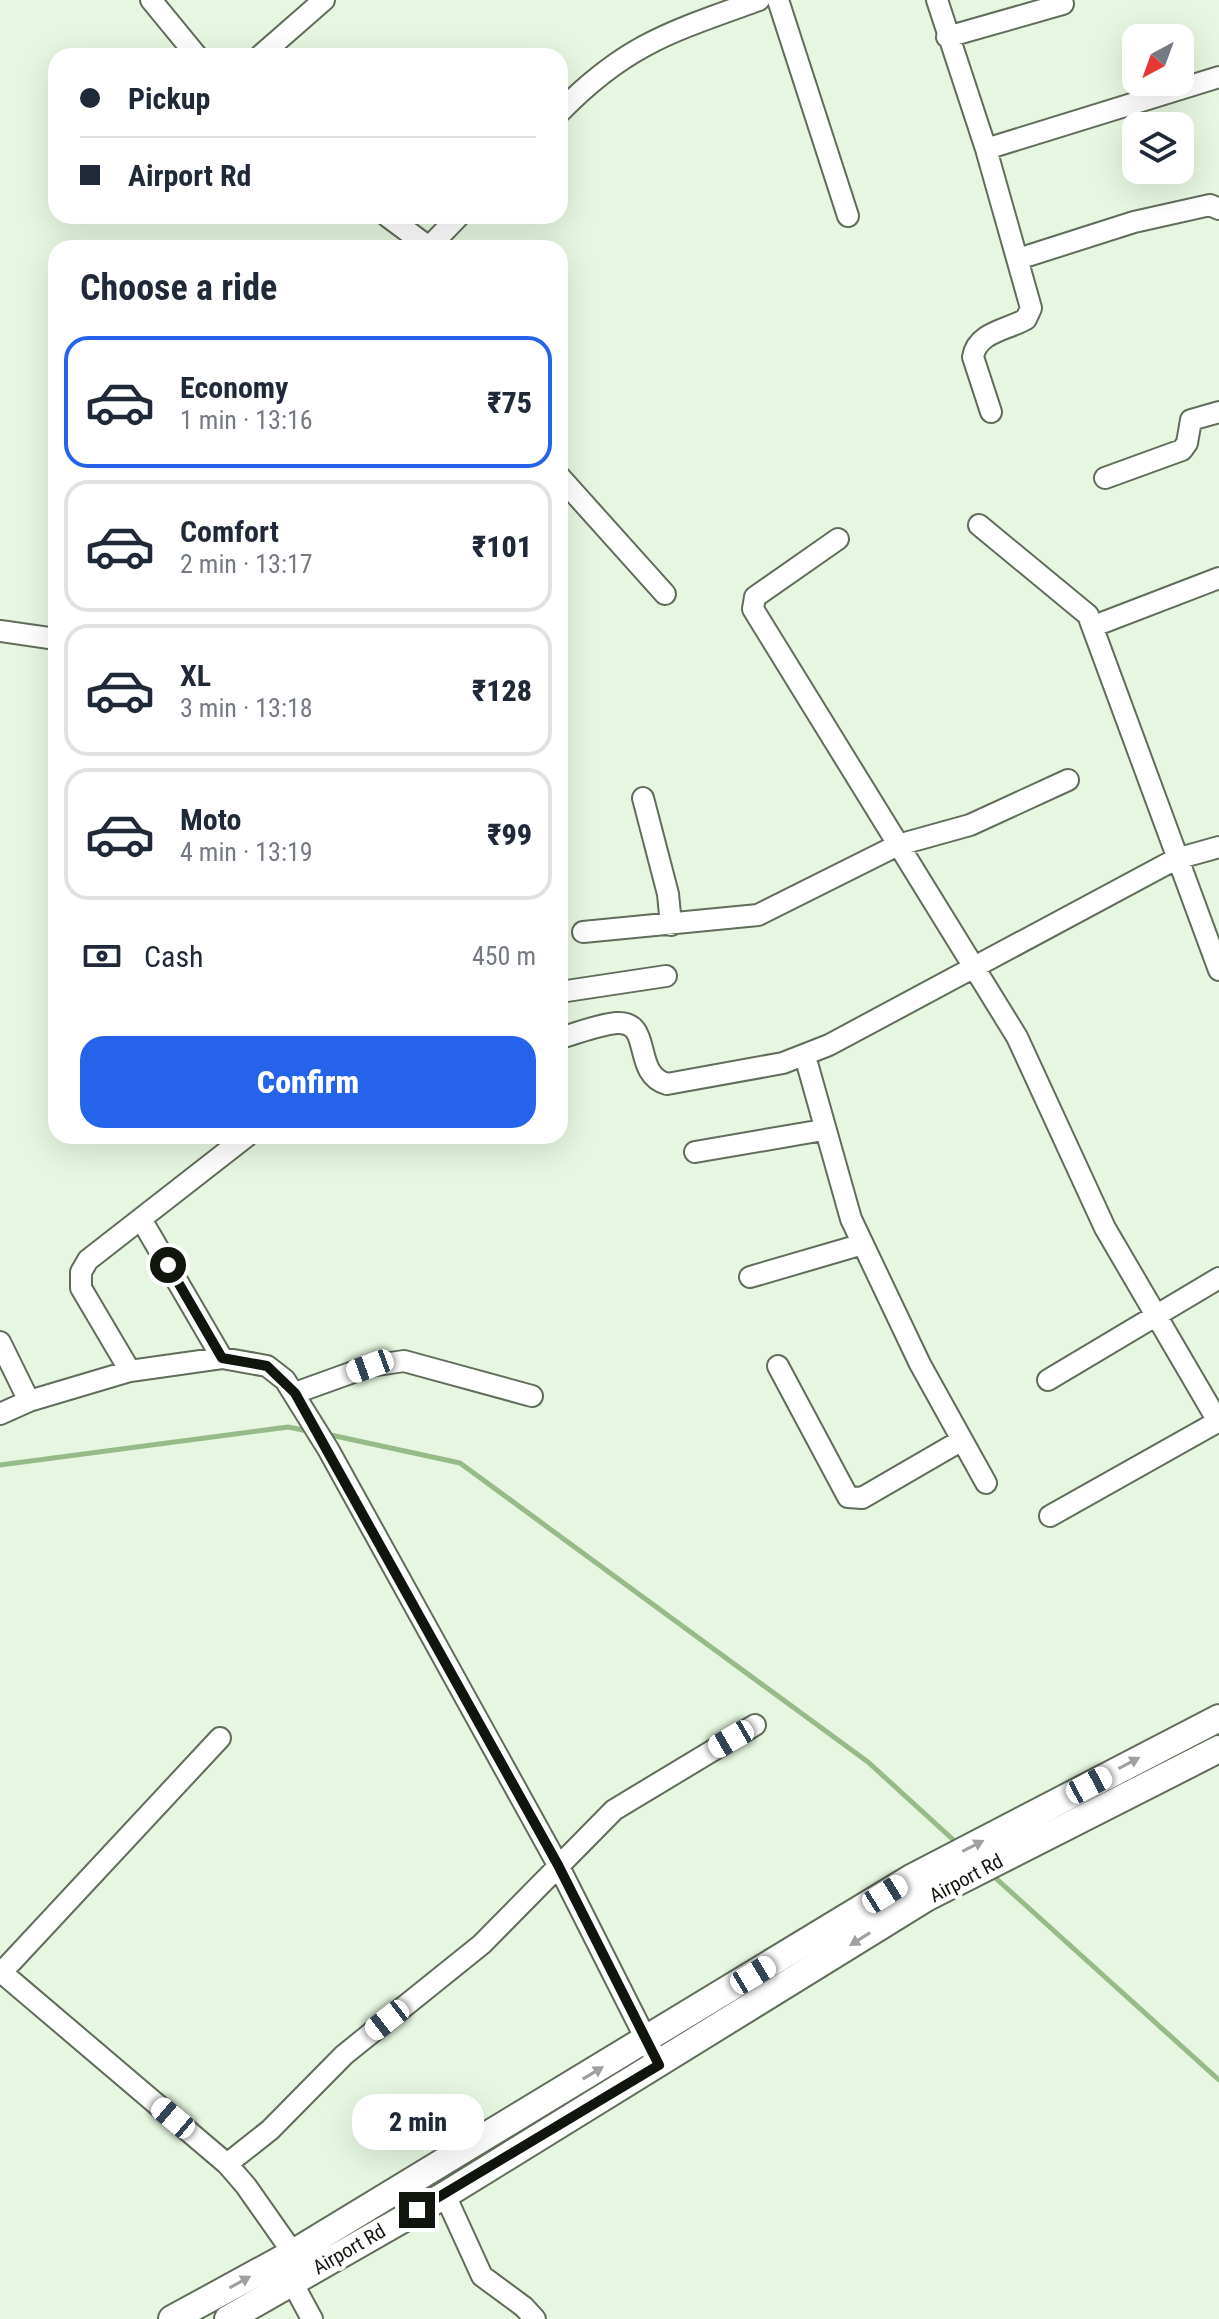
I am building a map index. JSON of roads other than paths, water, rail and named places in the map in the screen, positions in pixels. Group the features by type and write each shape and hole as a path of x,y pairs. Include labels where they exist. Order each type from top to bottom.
{"main road":[{"path":"1040,1825 1219,1718"},
{"name":"Airport Rd","path":"228,2319 445,2195 659,2065 919,1888 1040,1825 1219,1749"},
{"path":"172,2319 293,2253 648,2039 919,1888"}],"street":[{"path":"151,0 190,48"},
{"path":"269,48 324,0"},
{"path":"568,105 624,55 664,35 759,0"},
{"path":"778,0 848,216"},
{"path":"937,0 986,149 1018,259 1030,313 1022,322 978,342 974,350 973,357 991,412"},
{"path":"947,37 1063,4"},
{"path":"986,149 1219,77"},
{"path":"1018,259 1134,222 1210,205 1219,209"},
{"path":"398,224 420,240"},
{"path":"437,240 452,224"},
{"path":"1105,478 1182,450 1187,443 1191,420 1219,412"},
{"path":"568,486 665,594"},
{"path":"979,525 1071,598 1094,626 1176,859 1219,970"},
{"path":"838,539 755,597 753,609 1029,1059 1105,1228 1219,1422 1050,1516"},
{"path":"1094,626 1219,578"},
{"path":"0,631 48,638"},
{"path":"583,932 742,919 766,913 898,845 970,825 1068,780"},
{"path":"643,798 668,894 671,925"},
{"path":"568,1036 616,1023 626,1024 640,1038 648,1072 667,1084 805,1056 1176,859 1219,847"},
{"path":"568,991 666,976"},
{"path":"805,1056 845,1206 920,1364 986,1483"},
{"path":"695,1152 823,1130"},
{"path":"130,1371 79,1281 88,1260 237,1144"},
{"path":"141,1219 222,1358"},
{"path":"750,1277 863,1244"},
{"path":"1048,1380 1219,1278"},
{"path":"0,1342 29,1401"},
{"path":"0,1414 29,1401 130,1371 222,1358 267,1366 295,1393 558,1865 659,2065"},
{"path":"295,1393 370,1366 404,1361 532,1396"},
{"path":"778,1366 848,1497 862,1498 962,1440"},
{"path":"227,2164 270,2130 344,2055 482,1944 614,1810 755,1725"},
{"path":"220,1738 1,1972 227,2164 293,2253"},
{"path":"445,2195 482,2276 518,2302 535,2319"},
{"path":"292,2282 312,2319"}],"waterway":[{"path":"0,1465 288,1427 308,1431"},
{"path":"326,1434 460,1463 868,1762 959,1845"},
{"path":"990,1873 1219,2080"}]}
